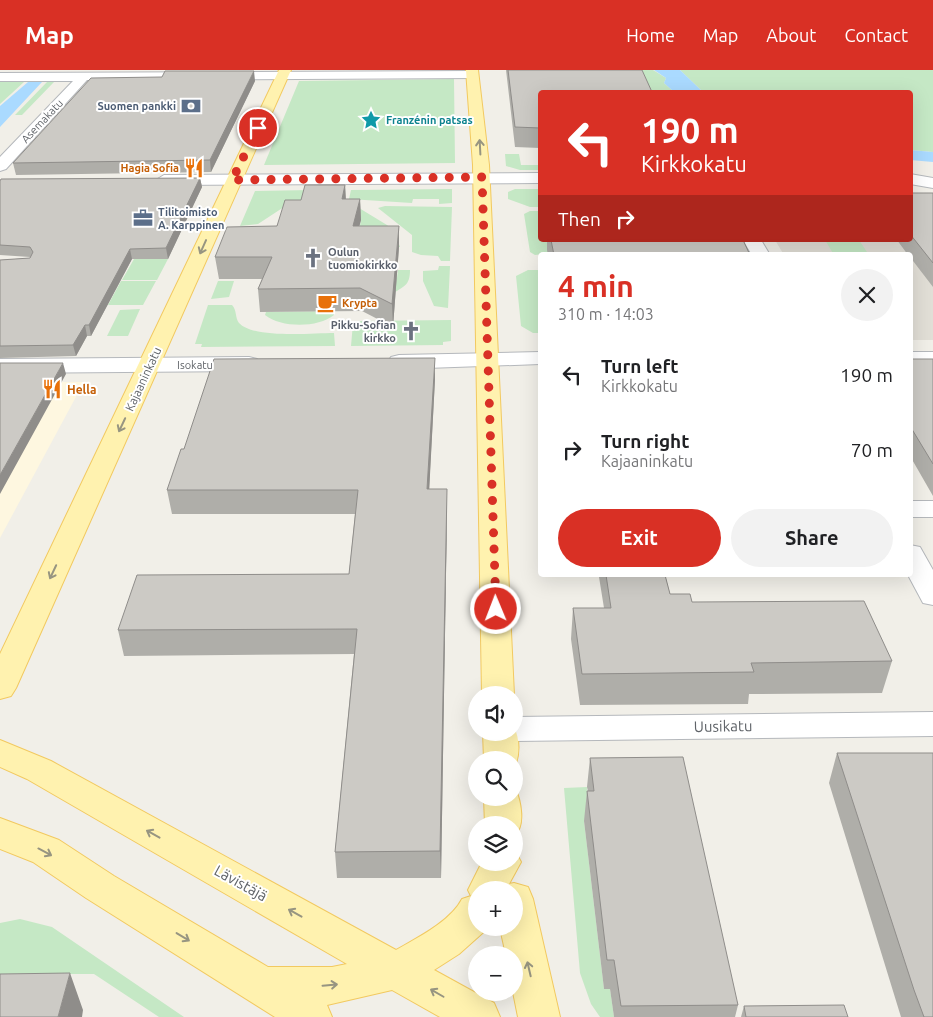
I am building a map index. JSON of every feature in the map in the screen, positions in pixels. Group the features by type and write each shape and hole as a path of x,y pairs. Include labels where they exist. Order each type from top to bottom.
{"main road":[{"path":"472,72 478,116 482,177 498,686"},
{"name":"Kajaaninkatu","path":"0,688 232,180 284,73"},
{"name":"Lävistäjä","path":"0,753 39,770 479,1017"},
{"path":"0,832 46,851 100,887 311,1017"},
{"path":"263,986 332,986 398,970 445,942 468,921"},
{"path":"522,936 539,1017"}],"street":[{"path":"100,76 127,70"},
{"path":"0,76 472,72"},
{"name":"Asemakatu","path":"0,166 84,76"},
{"path":"148,180 538,178"},
{"path":"913,180 933,183"},
{"path":"383,362 489,361 538,358"},
{"path":"913,358 933,358"},
{"name":"Isokatu","path":"0,366 266,364"},
{"path":"913,509 933,509"},
{"path":"913,559 933,596"},
{"name":"Uusikatu","path":"523,729 933,724"}],"shaded area":[{"path":"933,200 933,340 913,340 913,252 782,252 776,242 913,242 913,235"},
{"path":"0,382 84,382 0,538"}],"green space":[{"path":"609,70 653,70 666,78 664,83 672,90 642,90"},
{"path":"680,70 933,70 933,152 913,150 913,90 701,90"},
{"path":"454,79 455,163 264,165 299,81"},
{"path":"0,82 24,82 0,104"},
{"path":"47,82 54,82 22,115 15,115"},
{"path":"505,154 519,154 521,165 538,165 538,170 520,170 506,166"},
{"path":"452,189 452,203 439,204 439,199 413,199 412,203 349,199 351,190"},
{"path":"515,189 538,189 538,207 530,207 508,199 508,192"},
{"path":"311,190 308,199 287,205 258,224 240,226 255,191"},
{"path":"385,206 452,207 450,261 441,261 438,256 421,255 412,252 412,235 378,208"},
{"path":"359,208 394,231 400,247 356,247 361,220"},
{"path":"530,211 538,211 538,242 551,242 554,252 538,252 538,255 535,255 530,252 524,214"},
{"path":"826,242 860,242 867,252 832,252"},
{"path":"134,259 168,259 157,280 122,280"},
{"path":"439,266 450,266 448,308 434,306 423,281 423,271 438,270"},
{"path":"398,270 410,270 410,274 407,284 395,292 383,278 397,278"},
{"path":"528,270 538,270 538,333 533,333 521,326 516,276"},
{"path":"121,281 156,281 143,305 108,305"},
{"path":"218,281 234,281 229,297 211,299"},
{"path":"208,305 232,305 239,323 246,328 257,331 284,334 334,333 335,346 201,347 202,344 195,344"},
{"path":"140,309 128,336 107,336 120,310"},
{"path":"333,311 334,315 327,319 300,325 280,322 265,315 266,312"},
{"path":"451,320 451,341 443,342 443,345 351,346 353,323 360,321"},
{"path":"587,787 591,821 584,821 604,989 610,989 614,1017 600,1017 591,1004 580,973 564,788"},
{"path":"20,919 52,927 184,1017 159,1017 94,974 0,974 0,923"}],"water":[{"path":"654,70 680,70 701,90 672,90 664,83 666,78"},
{"path":"28,82 42,82 0,127 0,106"},
{"path":"913,150 933,152 933,162 913,160"}],"building":[{"path":"508,70 642,70 651,90 538,90 538,128 515,127"},
{"path":"165,71 254,71 210,160 13,163 91,78 162,77"},
{"path":"200,178 166,248 130,249 89,325 85,325 73,345 0,346 0,260 30,258 33,252 30,247 0,245 1,179"},
{"name":"Oulun tuomiokirkko","path":"305,185 345,185 342,199 360,199 353,226 399,226 392,304 360,288 258,289 272,257 215,257 227,227 277,226 285,200 301,200"},
{"path":"913,193 933,193 933,263 913,238"},
{"path":"551,242 744,242 749,252 553,252"},
{"path":"435,358 427,489 447,489 440,851 335,852 357,629 118,630 137,575 349,574 358,490 167,490 181,449 184,449 214,359"},
{"path":"913,359 933,359 933,464 913,431"},
{"path":"0,363 63,363 0,475"},
{"path":"606,577 666,577 670,594 690,594 692,602 864,601 892,661 751,663 754,672 582,674 573,608 611,608"},
{"path":"837,753 933,753 933,1017 924,1017 914,990"},
{"path":"683,757 738,1005 621,1006 614,960 607,960 587,791 594,791 590,758"},
{"path":"70,973 58,1017 0,1017 0,974"},
{"path":"844,1005 848,1017 746,1017 744,1006"}],"place":[{"name":"Suomen pankki","path":"191,106"},
{"name":"Franzénin patsas","path":"371,120"},
{"name":"Hagia Sofia","path":"194,168"},
{"name":"Tilitoimisto A. Karppinen","path":"143,218"},
{"name":"Oulun tuomiokirkko","path":"313,258"},
{"name":"Krypta","path":"327,303"},
{"name":"Pikku-Sofian kirkko","path":"411,331"},
{"name":"Hella","path":"52,389"}],"route":[{"path":"258,128 232,180 482,177 496,609"}]}
